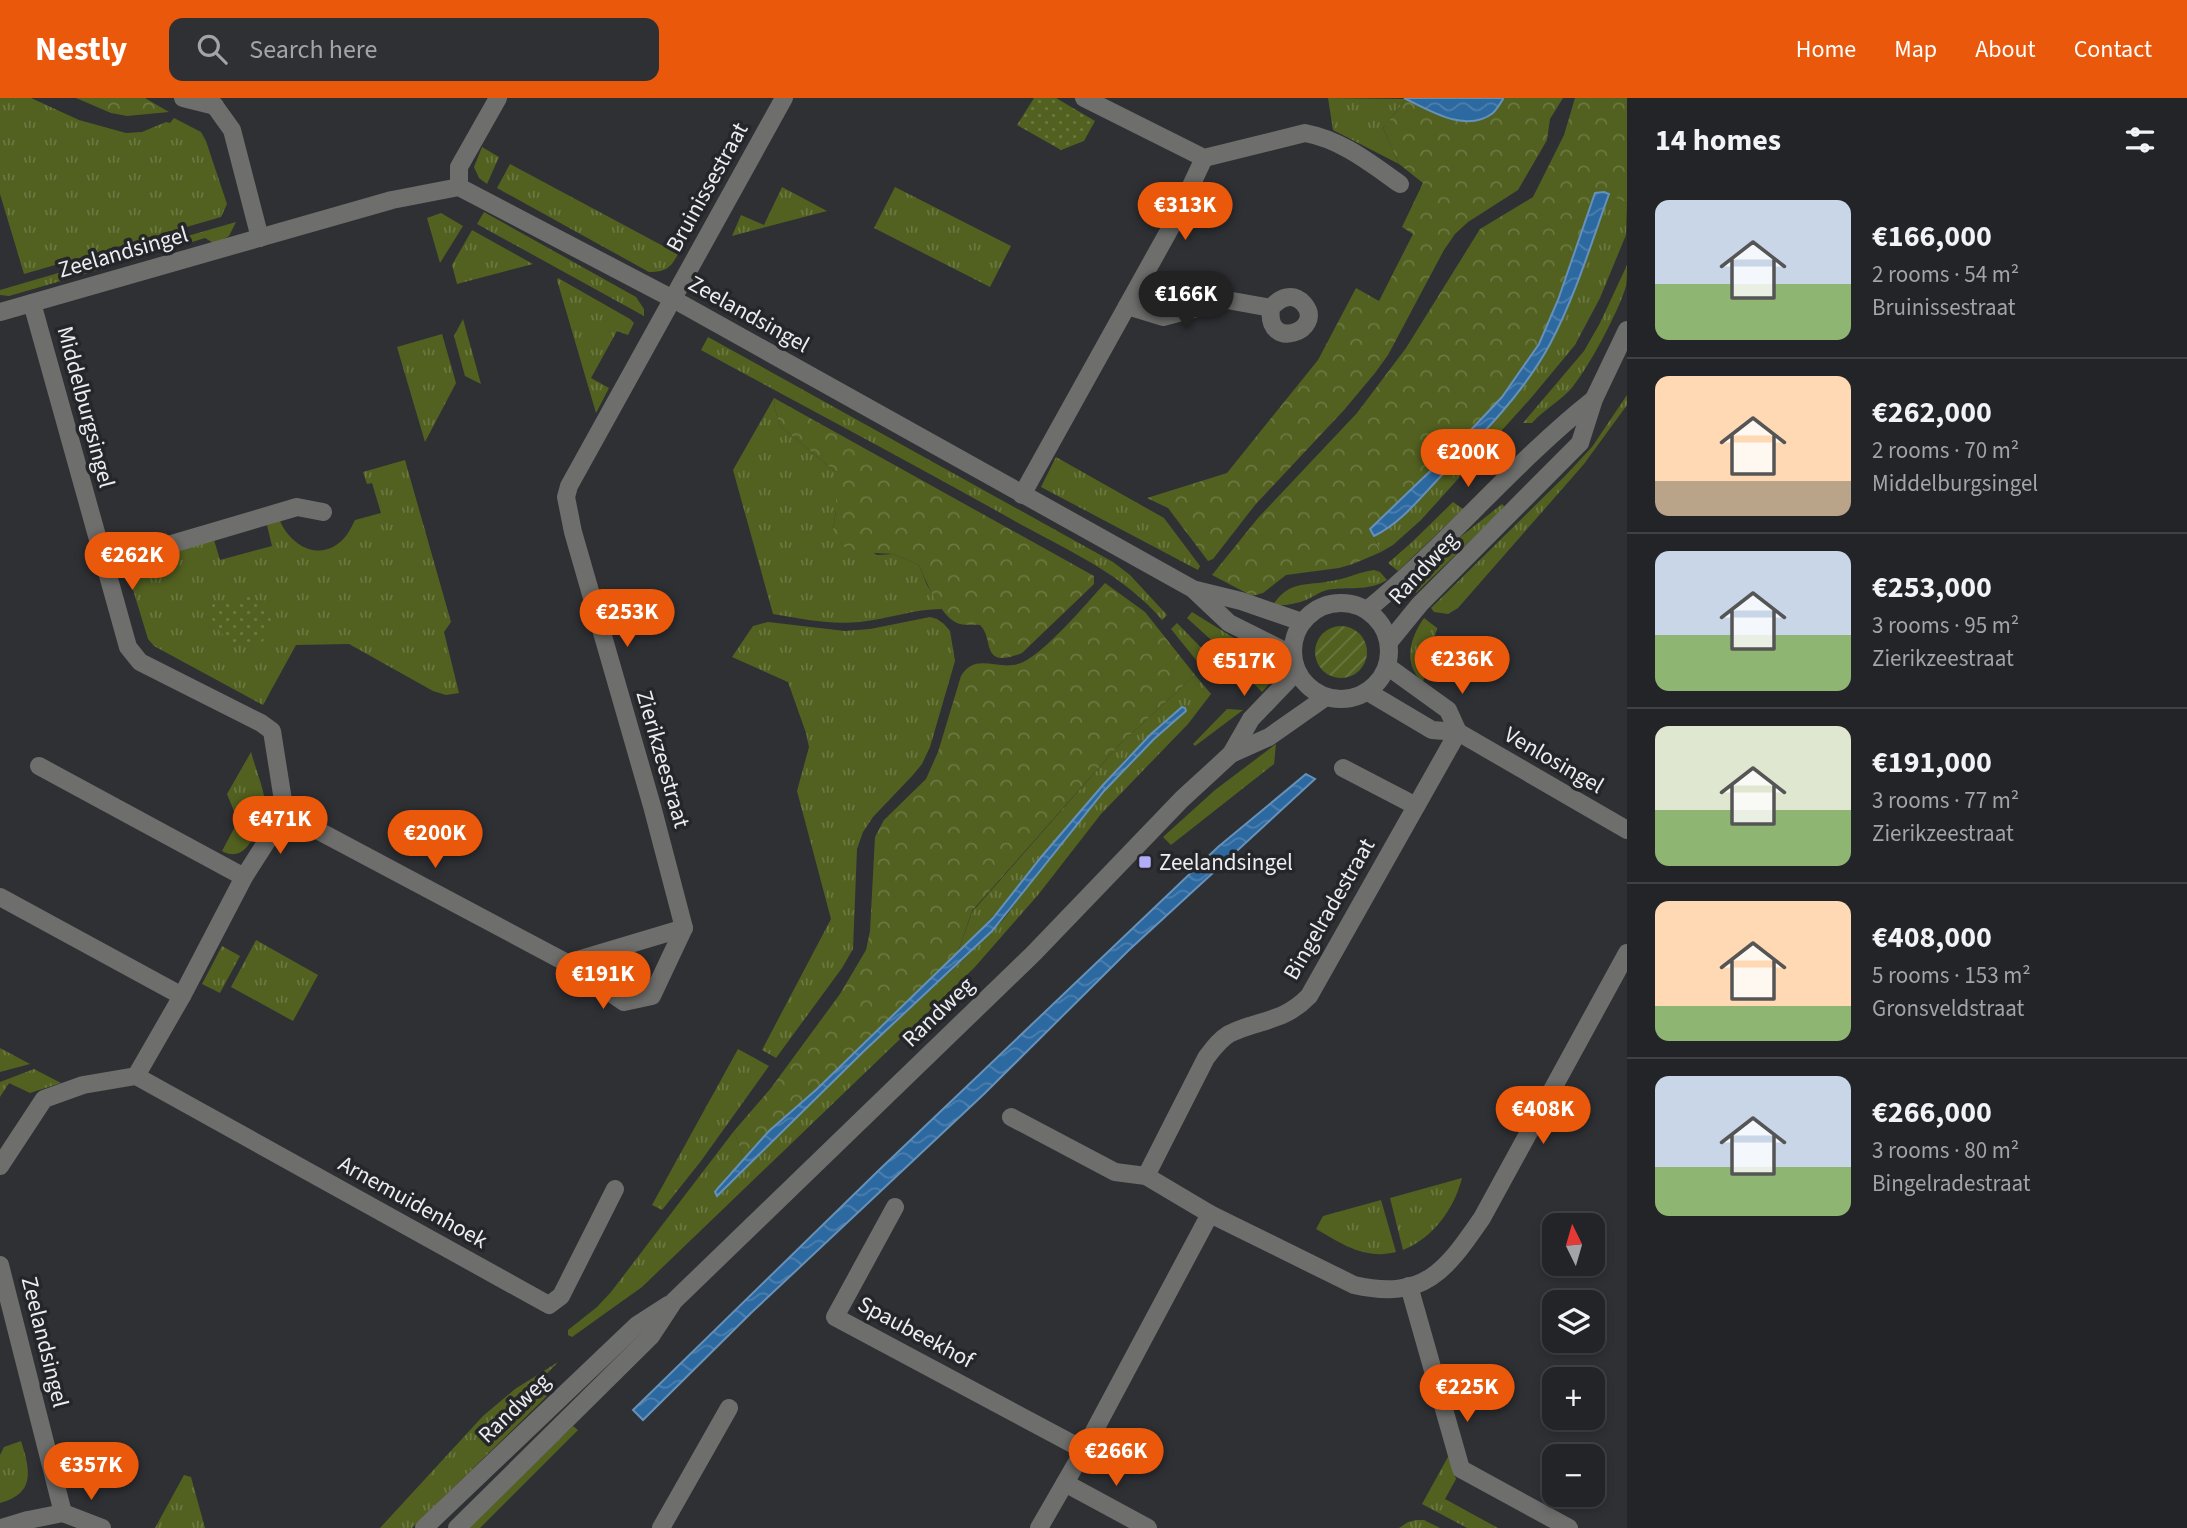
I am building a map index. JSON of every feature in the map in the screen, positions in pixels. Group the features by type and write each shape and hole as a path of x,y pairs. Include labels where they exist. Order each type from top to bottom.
{"street":[{"path":"183,98 212,102 232,130 260,238"},
{"path":"460,187 459,167 498,98"},
{"name":"Bruinissestraat","path":"673,299 784,98"},
{"path":"1084,98 1204,158 1305,133 1322,136 1345,146 1400,184"},
{"path":"1022,495 1176,218 1204,158"},
{"name":"Zeelandsingel","path":"0,312 392,200 460,187 673,299 1193,589 1229,623 1295,663"},
{"name":"Zierikzeestraat","path":"673,299 569,486 566,497 573,532 652,806 684,928"},
{"path":"1127,306 1163,317 1227,300 1271,308"},
{"name":"Middelburgsingel","path":"32,303 128,647 140,662 272,731 285,813"},
{"name":"Randweg","path":"1389,642 1420,604 1580,443 1594,399 1627,330"},
{"name":"Randweg","path":"1367,610 1400,583 1558,427 1594,399"},
{"path":"104,564 297,507 323,512"},
{"name":"Zeelandsingel","path":"1193,589 1241,601 1302,622"},
{"path":"1339,603 1367,610 1385,629 1389,642 1387,666 1377,685 1355,698 1340,700 1314,691 1304,682 1295,663 1293,643 1302,622 1312,612 1339,603"},
{"name":"Randweg","path":"424,1528 637,1325 674,1301 1034,953 1182,799 1231,754 1251,719 1295,663"},
{"name":"Venlosingel","path":"1387,666 1448,710 1458,732"},
{"name":"Venlosingel","path":"1368,692 1432,730 1458,732 1627,830"},
{"name":"Randweg","path":"1231,754 1269,737 1326,697"},
{"name":"Bingelradestraat","path":"1146,1176 1206,1058 1216,1045 1228,1035 1284,1016 1309,996 1458,732"},
{"path":"39,766 244,877"},
{"path":"1343,768 1416,806"},
{"path":"0,1166 44,1099 83,1085 136,1076 182,996 244,877 285,813 567,962 624,1002 652,996 684,928"},
{"path":"0,897 182,996"},
{"path":"567,962 684,928"},
{"path":"1011,1117 1115,1172 1146,1176 1210,1214 1354,1285 1372,1289 1409,1286 1430,1279 1444,1269 1482,1217 1627,953"},
{"name":"Arnemuidenhoek","path":"136,1076 549,1304 561,1296 615,1189"},
{"name":"Spaubeekhof","path":"895,1207 835,1317 1083,1450"},
{"path":"1039,1528 1210,1214"},
{"name":"Zeelandsingel","path":"0,1265 63,1513"},
{"path":"1409,1286 1461,1469 1569,1528"},
{"name":"Randweg","path":"457,1528 651,1336 674,1301"},
{"path":"661,1528 729,1408"},
{"path":"1065,1483 1148,1528"},
{"path":"1,1528 63,1513 102,1528"}],"green space":[{"path":"0,98 31,98 79,120 126,133 142,132 166,122 170,123 174,118 201,132 227,204 221,217 24,274 0,194"},
{"path":"76,98 145,98 169,112 127,116 111,113"},
{"path":"1034,98 1056,98 1095,121 1084,141 1061,150 1017,125"},
{"path":"1328,98 1406,99 1383,128 1399,164 1333,130"},
{"path":"1503,98 1563,98 1550,119 1547,140 1518,190 1468,222 1455,234 1388,355 1375,373 1255,505 1213,559 1208,561 1168,508 1147,498 1227,473 1318,360 1356,288 1379,301 1413,234 1402,227 1423,183 1399,164 1383,128 1406,99 1447,118"},
{"path":"1575,98 1627,98 1627,203 1604,192 1588,217 1539,344 1502,397 1451,451 1370,528 1381,552 1339,568 1286,575 1263,593 1252,596 1212,575 1258,518 1357,413 1406,348 1480,229 1533,197 1564,135"},
{"path":"482,147 499,157 487,184 479,178 474,167"},
{"path":"510,164 678,254 667,268 649,272 497,188"},
{"path":"782,187 827,211 732,236 741,215 764,225"},
{"path":"895,187 1011,246 990,287 874,228"},
{"path":"1609,194 1627,203 1626,235 1600,298 1575,345 1421,520 1381,552 1374,537 1385,531 1519,391 1549,346 1566,311"},
{"path":"484,212 636,297 644,309 644,316 477,224"},
{"path":"441,213 463,226 440,263 427,218"},
{"path":"236,222 229,236 215,244 205,238 128,262 125,254"},
{"path":"472,230 533,264 457,284 452,265"},
{"path":"113,257 116,265 9,296 0,295 0,290"},
{"path":"1627,265 1626,286 1622,297 1584,371 1564,395 1532,423 1523,423 1584,351"},
{"path":"558,278 634,323 628,335 617,331 591,378 609,388 596,413 557,280"},
{"path":"463,319 481,384 465,376 454,336"},
{"path":"442,334 456,383 425,442 397,347"},
{"path":"708,337 1113,562 1130,575 1167,615 1162,620 1130,589 1073,552 701,350"},
{"path":"1627,395 1627,405 1584,464 1458,608 1448,614 1434,612 1431,608 1592,447"},
{"path":"774,398 780,426 836,472 833,529 877,555 894,554 919,565 927,585 942,609 849,623 773,614 733,470"},
{"path":"774,398 1094,576 1094,584 1022,653 999,658 990,651 980,625 957,623 945,613 919,565 894,554 853,552 840,544 833,529 836,472 780,426"},
{"path":"1056,457 1164,518 1200,566 1198,570 1041,487"},
{"path":"405,460 451,622 444,632 459,693 446,695 433,691 349,644 296,645 263,705 154,646 148,639 127,570 134,563 214,540 220,560 272,546 267,525 280,521 297,543 313,550 330,548 344,538 355,520 381,513 372,483 367,484 363,472"},
{"path":"1453,502 1463,509 1398,571 1388,563 1411,543"},
{"path":"1502,504 1505,507 1416,593 1409,586 1454,542"},
{"path":"1374,570 1387,580 1365,587 1327,590 1294,604 1273,605 1285,591 1292,588"},
{"path":"1105,583 1145,612 1195,675 1118,746 972,911 958,952 817,1089 769,1131 744,1160 734,1131 771,1088 840,994 866,950 870,931 875,837 884,820 926,779 938,752 961,676 973,665 1012,665 1031,658 1065,627"},
{"path":"243,596 259,603 271,617 265,638 256,646 243,646 231,641 215,626 212,618 210,607 218,602 234,603"},
{"path":"1192,612 1242,643 1230,662 1220,648 1187,618"},
{"path":"930,617 937,619 950,631 955,661 930,747 922,764 873,817 863,832 857,849 853,949 776,1058 762,1050 831,919 797,791 809,747 788,682 732,657 753,626 768,622 845,631"},
{"path":"1424,618 1437,628 1423,682 1412,667 1410,651"},
{"path":"1177,623 1219,666 1222,672 1219,679 1209,676 1171,629"},
{"path":"1341,626 1351,628 1359,634 1365,642 1365,662 1359,670 1351,676 1341,678 1331,676 1323,670 1317,662 1315,652 1317,642 1323,634 1331,628"},
{"path":"1249,644 1265,654 1274,664 1273,676 1262,692 1243,671 1242,660"},
{"path":"1195,675 1211,694 1188,724 1101,814 1038,895 974,968 642,1287 572,1337 568,1335 568,1330 611,1292 734,1131 744,1160 715,1192 722,1192 864,1051 1003,920 1104,791 1154,739 1186,711 1182,707 1126,759 1042,856 1007,902 958,952 972,912 1118,746"},
{"path":"1227,709 1243,710 1195,746 1193,744"},
{"path":"1276,744 1274,764 1171,845 1163,837 1215,790"},
{"path":"251,752 264,793 265,813 249,845 240,853 229,854 222,851 238,821 227,794"},
{"path":"256,940 318,975 293,1021 231,987"},
{"path":"222,946 240,956 220,993 202,984"},
{"path":"0,1048 30,1064 0,1072"},
{"path":"738,1049 769,1066 662,1210 652,1205"},
{"path":"34,1069 61,1083 30,1093 9,1083 0,1097 0,1082"},
{"path":"1462,1178 1454,1201 1441,1221 1424,1238 1403,1250 1390,1198"},
{"path":"1381,1200 1396,1252 1364,1252 1316,1229 1323,1216"},
{"path":"558,1362 536,1385 547,1396 412,1528 380,1528 483,1416 515,1389"},
{"path":"573,1426 578,1430 480,1528 467,1528"},
{"path":"21,1441 28,1471 25,1487 12,1499 0,1503 0,1455 4,1447"},
{"path":"1449,1455 1456,1479 1445,1499 1498,1528 1467,1528 1422,1504"},
{"path":"184,1475 191,1477 205,1528 155,1528"},
{"path":"1416,1520 1424,1520 1440,1528 1399,1528"}],"water":[{"path":"1404,98 1503,99 1493,113 1482,119 1460,121 1436,114"},
{"path":"1595,193 1609,194 1567,308 1550,344 1527,380 1500,414 1418,501 1384,531 1374,536 1370,529 1451,451 1502,397 1539,344 1558,300"},
{"path":"1182,707 1186,711 1154,739 1104,791 992,931 864,1051 717,1196 715,1192 769,1131 817,1089 993,918 1103,785 1151,734"},
{"path":"1306,774 1315,779 1129,950 984,1094 751,1313 643,1420 633,1410 878,1171 1218,847"}],"place":[{"name":"Zeelandsingel","path":"1145,862"}]}
